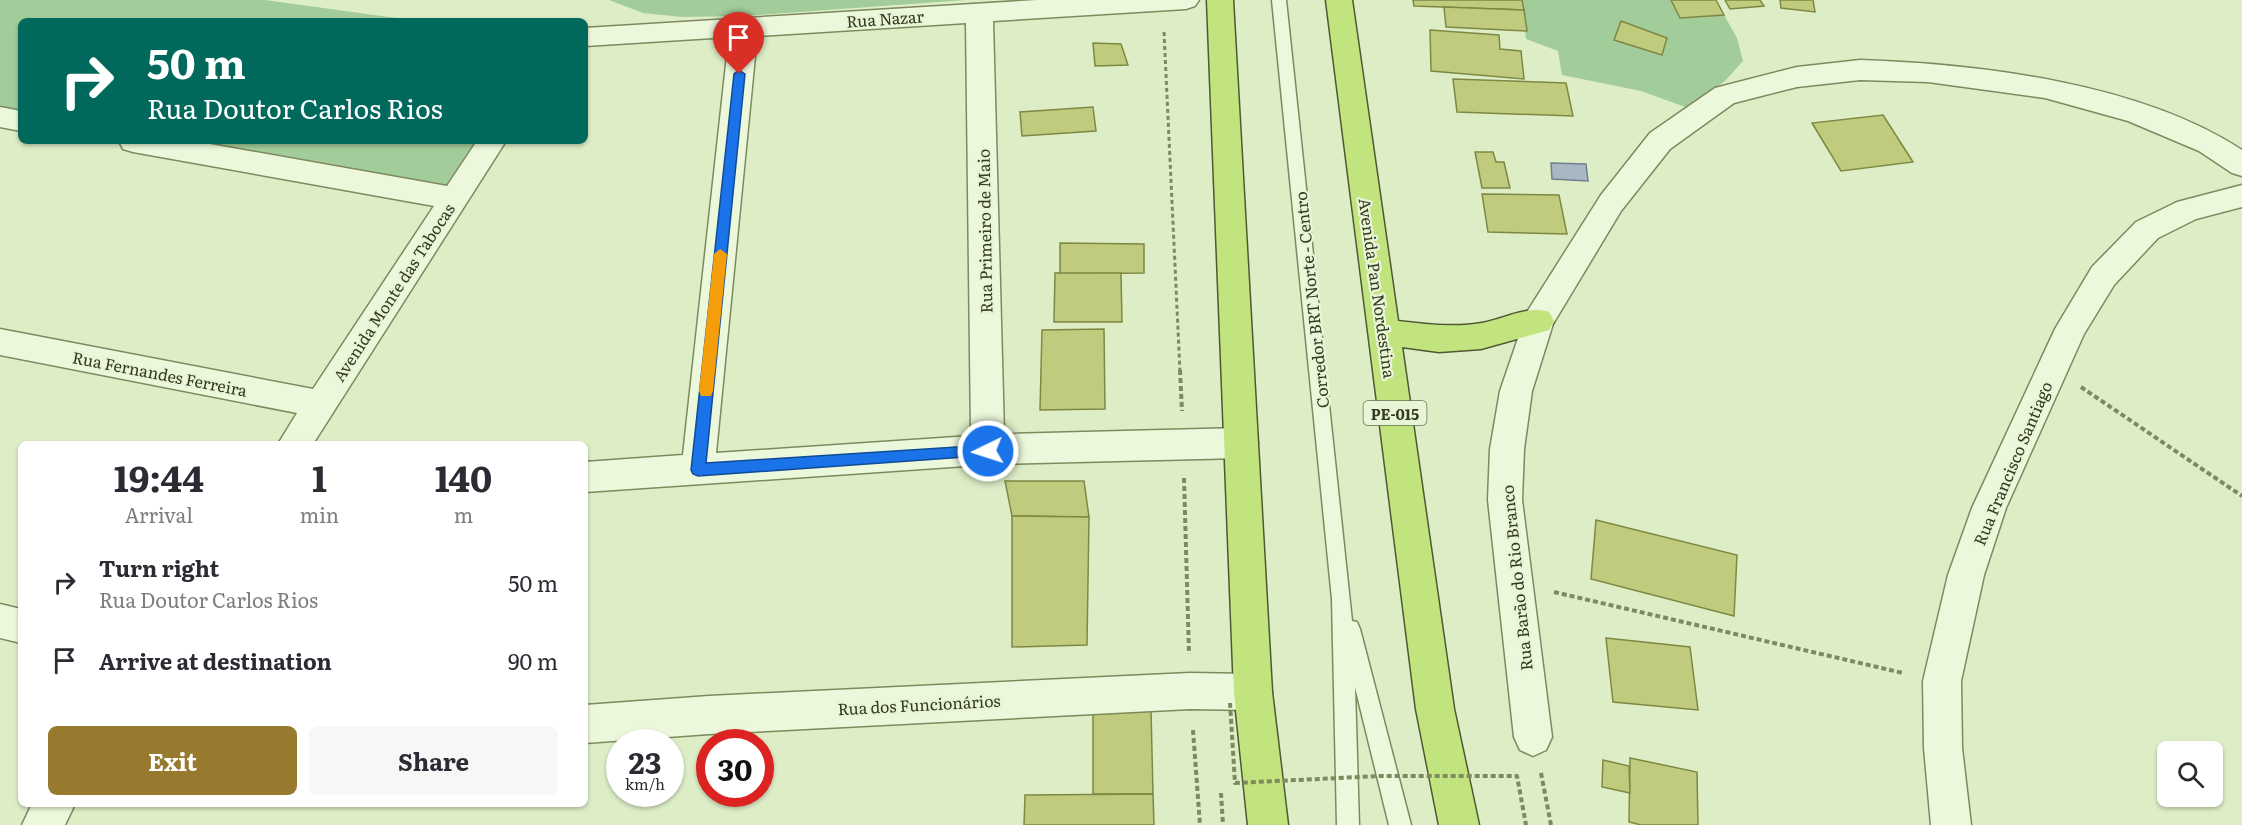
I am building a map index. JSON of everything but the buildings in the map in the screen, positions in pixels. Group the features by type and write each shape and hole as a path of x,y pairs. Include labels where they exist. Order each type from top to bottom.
{"highway":[{"path":"1220,0 1241,442 1241,698 1268,825"},
{"name":"Avenida Pan Nordestina","path":"1339,0 1436,709 1459,825"},
{"path":"1384,332 1439,339 1471,337 1538,321"}],"street":[{"name":"Rua Nazar","path":"588,37 1186,0"},
{"name":"Rua Primeiro de Maio","path":"979,12 988,451"},
{"path":"698,470 744,27"},
{"name":"Rua Barão do Rio Branco","path":"1533,738 1505,500 1507,450 1516,391 1538,321 1611,203 1660,141 1725,95 1797,77 1860,70 1928,72 2045,87 2136,113 2209,143 2242,165"},
{"path":"0,117 18,120"},
{"path":"150,144 455,199"},
{"name":"Avenida Monte das Tabocas","path":"297,441 490,144"},
{"name":"Rua Francisco Santiago","path":"1951,825 1943,748 1942,681 1966,575 1989,508 2071,329 2103,276 2147,230 2188,210 2242,196"},
{"name":"Rua Fernandes Ferreira","path":"0,342 320,404"},
{"path":"588,477 988,451 1183,442 1241,442"},
{"path":"0,621 18,625"},
{"name":"Rua dos Funcionários","path":"588,724 710,715 1190,691 1241,698"},
{"path":"42,825 53,807"}],"lane":[{"name":"Corredor BRT Norte - Centro","path":"1279,0 1342,599"},
{"path":"1342,599 1348,825"},
{"path":"1342,599 1401,825"}],"path":[{"path":"2053,369 2143,427 2242,496"},
{"path":"1514,583 1942,681"},
{"path":"1241,698 1235,783 1380,776 1517,776 1526,825"},
{"path":"1533,738 1551,825"}],"green space":[{"path":"0,0 265,0 396,18 18,18 18,125 0,122"},
{"path":"609,0 966,0 745,16 682,17 643,13"},
{"path":"1522,0 1671,0 1680,18 1724,15 1737,38 1743,61 1725,81 1688,108 1641,91 1562,75 1558,51 1526,39"},
{"path":"117,144 497,144 456,209"}],"shaded area":[{"path":"1551,163 1586,164 1588,181 1552,179"}],"slow traffic":[{"path":"706,391 720,254"}],"route":[{"path":"739,74 698,470 988,451"}]}
